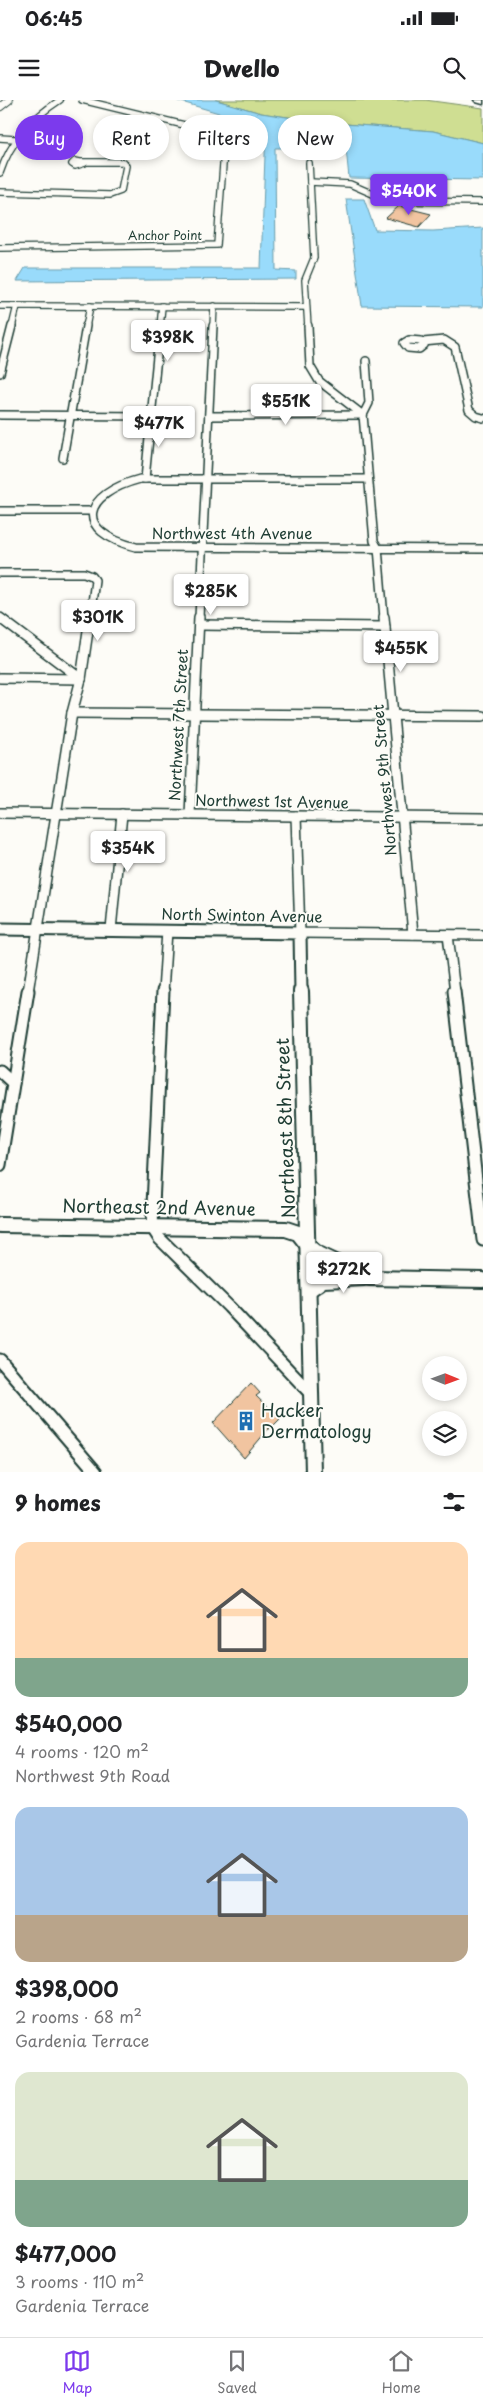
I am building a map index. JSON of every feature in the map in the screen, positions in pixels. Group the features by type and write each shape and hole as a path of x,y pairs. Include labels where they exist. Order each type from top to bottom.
{"street":[{"path":"0,106 9,100"},
{"path":"37,115 60,100"},
{"path":"82,100 179,124"},
{"path":"0,138 15,139"},
{"path":"0,173 11,144 15,139"},
{"path":"0,143 11,144"},
{"name":"Anchor Point","path":"0,248 217,246 223,160"},
{"path":"0,192 110,195 121,191 126,166 124,162 84,162"},
{"path":"309,163 314,258 305,280 310,366 314,375 363,414"},
{"path":"310,182 350,184 389,201 483,202"},
{"path":"0,306 306,307"},
{"path":"0,374 16,306"},
{"path":"63,458 90,306"},
{"path":"145,479 162,306"},
{"name":"Northwest 7th Street","path":"190,815 214,306"},
{"path":"423,342 434,339 444,340 455,346 469,410 476,416 482,417"},
{"name":"Northwest 9th Street","path":"366,361 369,403 363,414 368,479 374,541 378,548 413,934"},
{"path":"209,416 363,414"},
{"path":"0,415 152,416"},
{"path":"0,511 92,511 96,500 110,488 130,480 206,478 368,479"},
{"name":"Northwest 4th Avenue","path":"92,511 93,522 109,539 136,547 483,549"},
{"path":"0,573 84,573 92,576 95,580 81,679 72,712 0,1166"},
{"path":"0,618 81,679"},
{"path":"199,625 385,627"},
{"path":"0,678 81,679"},
{"path":"72,712 483,716"},
{"name":"Northwest 1st Avenue","path":"0,812 483,818"},
{"path":"111,930 122,814"},
{"path":"296,816 300,933"},
{"name":"North Swinton Avenue","path":"0,929 483,935"},
{"path":"167,931 158,1073 152,1227 159,1238 229,1307 311,1394"},
{"name":"Northeast 8th Street","path":"300,933 313,1472"},
{"path":"448,935 483,1240"},
{"path":"0,1071 13,1083"},
{"name":"Northeast 2nd Avenue","path":"0,1225 286,1228 298,1233 309,1246 334,1262 369,1278 483,1280"},
{"path":"310,1290 323,1280 369,1278"},
{"path":"0,1360 96,1472"}],"green space":[{"path":"216,100 425,100 483,108 483,143 433,131 352,125 352,115 278,116 261,113"}],"water":[{"path":"175,100 216,100 261,113 278,116 278,148 275,148 276,270 296,271 296,279 17,281 25,268 261,268 265,160 268,160 268,115 226,115"},
{"path":"352,125 433,131 483,143 483,180 349,178 347,160 352,160"},
{"path":"346,199 364,199 375,230 433,231 483,228 483,307 362,306"}],"building":[{"path":"399,206 431,214 419,227 386,218"},
{"name":"Hacker Dermatology","path":"251,1383 260,1393 256,1396 280,1419 270,1427 244,1458 213,1423"}],"place":[{"name":"Hacker Dermatology","path":"246,1421"}]}
